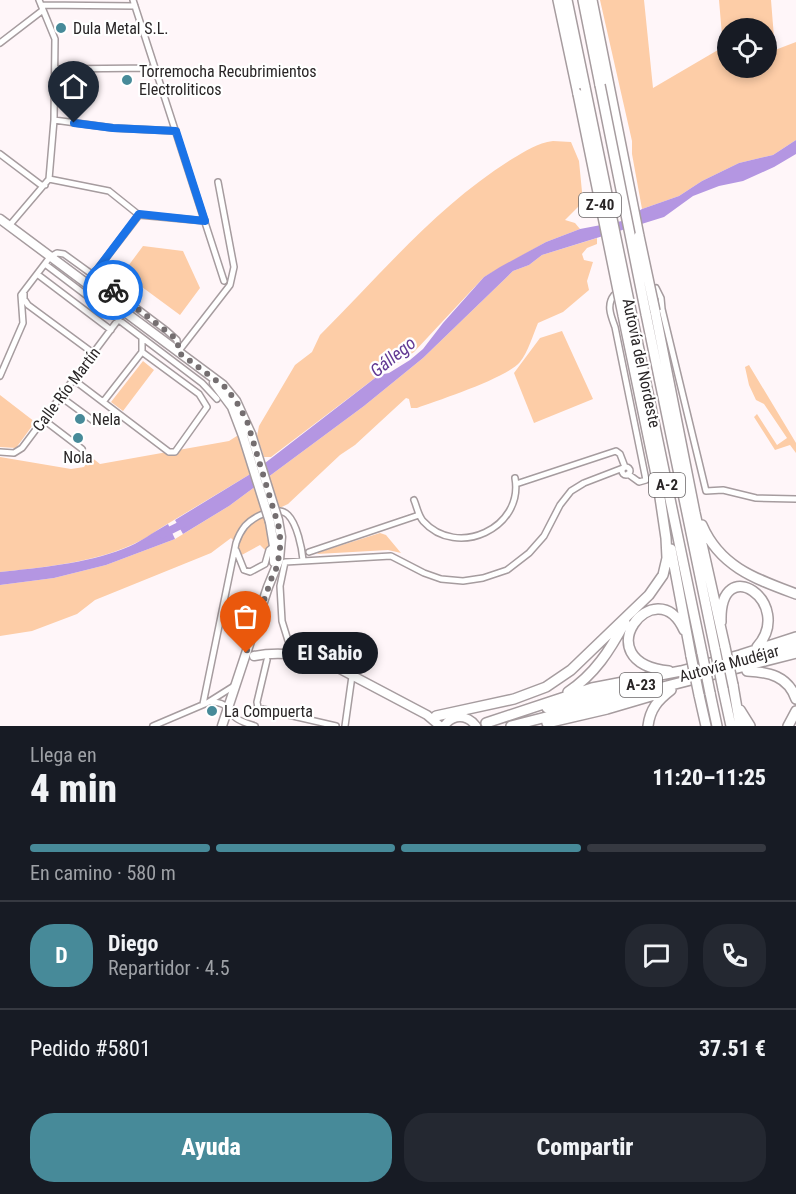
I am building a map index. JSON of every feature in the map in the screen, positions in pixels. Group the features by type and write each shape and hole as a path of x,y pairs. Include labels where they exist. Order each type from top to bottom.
{"highway":[{"path":"558,0 574,75 581,91"},
{"path":"562,0 574,75"},
{"name":"Autovía del Nordeste","path":"567,0 581,91 717,726"},
{"name":"Autovía del Nordeste","path":"582,0 730,688 731,726"},
{"path":"588,0 607,77"},
{"path":"592,0 650,313 722,630"},
{"path":"628,316 705,726"},
{"path":"458,718 528,695 558,680 657,586 665,569 667,558 658,484"},
{"path":"690,486 702,525 719,553 746,574 796,594"},
{"path":"720,648 722,611 727,598 741,587 753,586 763,589 770,595"},
{"path":"681,671 662,670 641,662 633,654 629,644 630,629 643,614 652,610 662,610 678,619 684,629 691,652"},
{"path":"558,699 593,671 605,656 629,615"},
{"path":"740,655 769,638 778,621"},
{"path":"558,699 602,686 681,671 796,638"},
{"name":"Autovía Mudéjar","path":"558,699 486,723 739,662 796,645"},
{"name":"Autovía Mudéjar","path":"511,726 796,653"},
{"path":"530,726 607,709 671,690 796,659"},
{"path":"747,671 778,676 791,687 796,699"},
{"path":"730,688 740,726"},
{"path":"730,688 750,726"},
{"path":"648,726 655,706 671,690"},
{"path":"432,715 492,705"},
{"path":"788,726 796,711"},
{"path":"540,724 561,726"}],"main road":[{"path":"3,223 47,261 124,312 211,378 232,407 247,435 281,537 276,569 250,642 258,656"},
{"path":"272,577 274,521"},
{"path":"250,642 258,656"},
{"path":"242,667 258,656"},
{"path":"222,726 242,667 258,656 292,657 335,667 432,715 470,720 476,726"},
{"path":"432,715 440,726"},
{"path":"444,726 458,718"}],"street":[{"path":"0,43 41,5 134,3 224,281"},
{"path":"3,223 49,179 54,120 55,39 41,5"},
{"path":"55,69 155,68"},
{"path":"54,120 113,128 176,131"},
{"path":"0,154 43,186"},
{"path":"49,179 109,191 139,214 205,221"},
{"path":"178,352 230,285 233,277 234,267 218,182"},
{"path":"93,275 139,214"},
{"path":"0,376 22,326 21,297 47,261 57,253 64,254 174,337 178,343 178,352"},
{"path":"47,261 118,320 202,383 217,399"},
{"path":"37,274 111,330"},
{"path":"657,288 706,491 723,490 756,498 796,499"},
{"path":"24,291 24,299 30,306 93,352"},
{"path":"414,500 419,515 429,526 447,536 462,539 479,536 493,530 506,517 514,500 515,481 616,451 620,454 625,471 639,482 646,480 615,327 610,313 609,302 614,295"},
{"path":"23,312 30,306"},
{"name":"Calle Río Martín","path":"0,452 19,451 124,312"},
{"path":"103,402 142,352 142,338"},
{"path":"74,380 172,453 175,452 207,408 198,394 142,352"},
{"path":"202,383 211,378"},
{"path":"61,397 95,422"},
{"path":"44,420 82,448"},
{"path":"292,657 282,621 280,586 284,562 392,556 441,579 463,581 492,576 517,564 537,545 560,505 571,491 584,483 615,472 625,471"},
{"path":"205,704 235,545 242,529 262,514 279,511 289,516 306,553 312,560"},
{"path":"303,560 306,553 419,515"},
{"path":"235,545 245,570"},
{"path":"231,567 253,572 267,562 269,550 274,546"},
{"path":"268,587 280,586"},
{"path":"290,646 295,649 292,657"},
{"path":"258,656 258,708 336,726"},
{"path":"345,726 352,676"},
{"path":"153,726 205,704 236,686"},
{"path":"205,704 219,703 229,707 236,718 255,726"}],"shaded area":[{"path":"600,0 644,0 653,88 717,51 717,78 777,78 777,49 796,42 796,140 773,155 739,163 702,181 679,196 642,209 632,154 632,141"},
{"path":"719,0 771,0 772,18 721,18"},
{"path":"796,140 796,154 774,167 743,181 719,186 693,196 664,217 542,255 529,265 513,271 423,358 364,406 229,506 183,534 175,520 252,473 379,375 389,373 410,360 423,349 484,277 546,242 580,229 622,221 642,209 679,196 702,181 739,163 773,155"},
{"path":"553,141 571,142 579,161 583,202 565,220 575,223 580,229 546,242 484,277 414,352 379,375 271,457 264,457 257,436 259,426 295,365 312,352 320,335 411,241 459,197 512,159 537,145"},
{"path":"597,238 597,244 587,248 582,254 584,260 593,262 587,281 589,290 563,312 538,323 520,362 502,375 417,408 411,408 409,399 406,398 288,504 265,515 271,540 268,553 260,545 238,557 236,543 231,538 211,553 95,600 77,614 32,631 0,636 0,585 54,578 106,565 175,539 229,506 364,406 423,358 513,271 529,265 542,255"},
{"path":"143,246 183,251 200,288 180,315 123,273"},
{"path":"562,331 593,399 534,423 514,373 540,338"},
{"path":"143,361 154,370 123,411 111,402"},
{"path":"749,365 796,443 796,453 790,445 775,450 754,417 757,414 777,445 787,438 764,404 756,400 749,385 745,367"},
{"path":"0,395 35,422 16,448 0,447"},
{"path":"240,434 252,473 143,540 104,555 83,560 0,572 0,457 71,469 84,467 91,457 100,464 229,441"},
{"path":"168,524 175,539 106,565 54,578 0,585 0,572 63,564 109,554 135,544"},
{"path":"380,533 386,535 401,553 388,550 317,554 320,552"}],"waterway":[{"name":"Gállego","path":"163,534 187,522"}],"way so far":[{"path":"113,290 174,337 178,343 178,352 225,387 247,421 278,520 281,545 279,560 246,653"}],"place":[{"name":"Dula Metal S.L.","path":"61,28"},
{"name":"Torremocha Recubrimientos Electroliticos","path":"127,80"},
{"name":"Nela","path":"80,419"},
{"name":"Nola","path":"78,438"},
{"name":"El Sabio","path":"246,653"},
{"name":"La Compuerta","path":"212,711"}],"route":[{"path":"74,123 113,128 176,131 205,221 139,214 93,275 113,290"}]}
